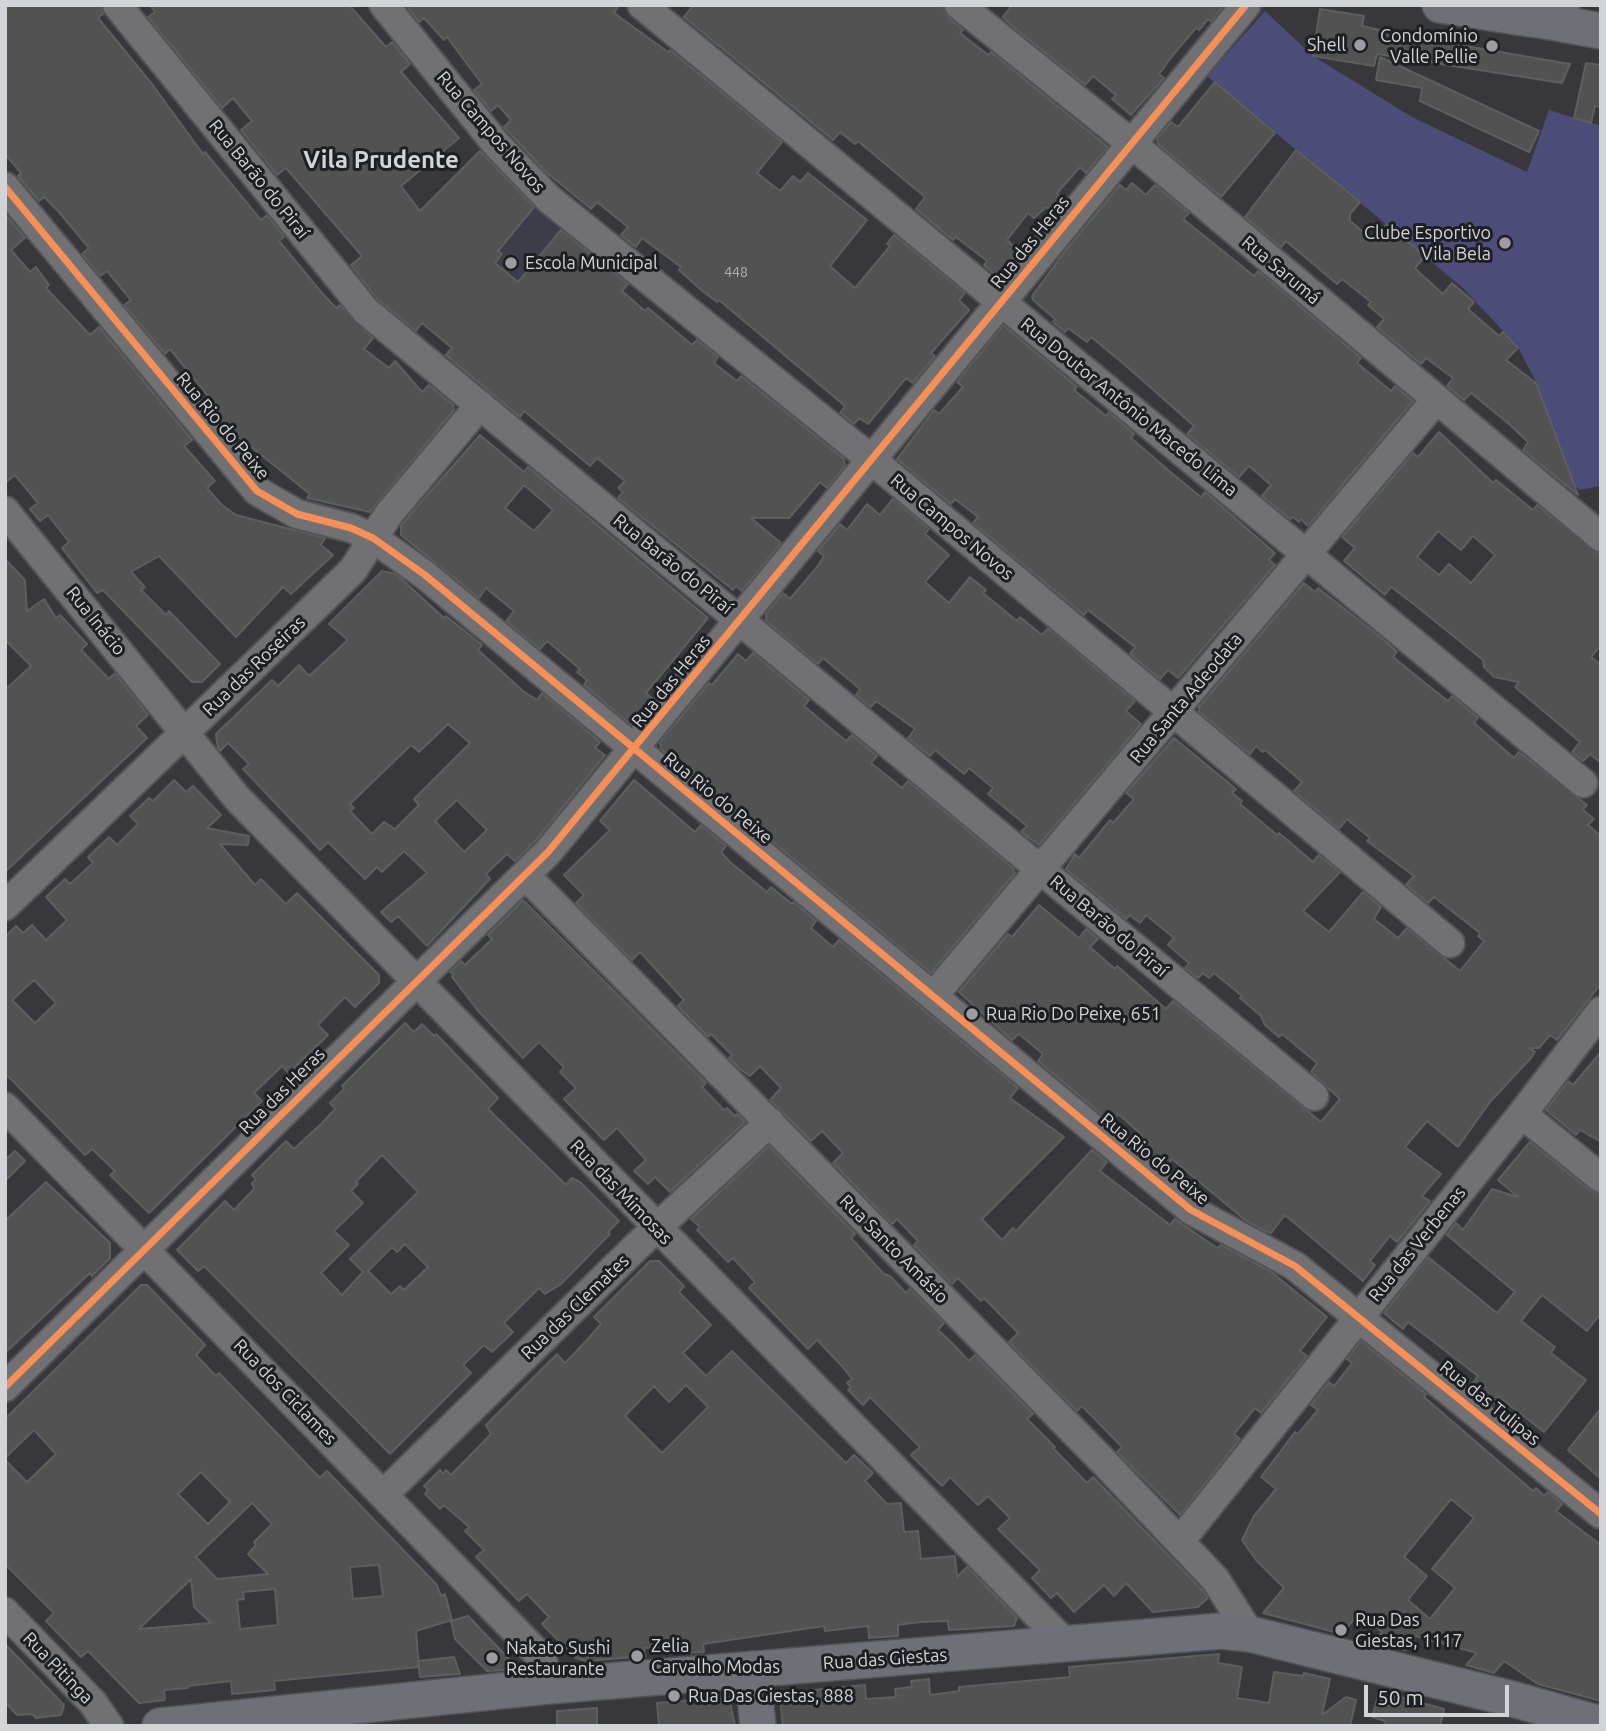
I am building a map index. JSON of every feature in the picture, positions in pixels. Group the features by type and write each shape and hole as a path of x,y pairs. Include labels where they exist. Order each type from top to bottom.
{"main road":[{"path":"1440,5 1538,13 1601,31"},
{"name":"Rua das Giestas","path":"160,1726 549,1686 1066,1644 1191,1631 1250,1634 1516,1700 1601,1724"},
{"path":"752,1669 758,1726"}],"street":[{"name":"Rua Barão do Piraí","path":"117,5 366,311 1314,1096"},
{"name":"Rua Campos Novos","path":"384,5 497,145 540,190 872,460 1450,943"},
{"name":"Rua Doutor Antônio Macedo Lima","path":"642,5 1583,783"},
{"name":"Rua Sarumá","path":"959,5 1131,143 1601,537"},
{"name":"Rua das Heras","path":"5,1387 548,852 635,750 1247,5"},
{"name":"Rua Rio do Peixe","path":"5,187 257,491 297,514 351,528 373,538 425,575 1191,1210 1212,1224 1272,1251 1359,1315"},
{"name":"Rua Santa Adeodata","path":"934,995 1436,400"},
{"name":"Rua das Roseiras","path":"5,906 353,570 388,515 480,405"},
{"name":"Rua Inácio","path":"5,511 186,731"},
{"name":"Rua das Mimosas","path":"186,731 237,798 1066,1644"},
{"name":"Rua Santo Amásio","path":"525,875 1180,1541 1228,1596 1250,1634"},
{"name":"Rua das Verbenas","path":"1180,1541 1522,1114 1601,1011"},
{"name":"Rua dos Ciclames","path":"5,1107 541,1658 549,1686"},
{"path":"1522,1114 1601,1178"},
{"name":"Rua das Clemates","path":"384,1494 770,1122"},
{"name":"Rua das Tulipas","path":"1359,1315 1601,1514"},
{"name":"Rua Pitinga","path":"5,1612 93,1703 109,1726"}],"shaded area":[{"name":"Clube Esportivo Vila Bela","path":"1265,11 1313,56 1412,117 1527,172 1549,110 1601,126 1601,486 1580,490 1574,485 1535,380 1518,347 1463,288 1207,76"},
{"name":"Escola Municipal","path":"499,168 573,228 518,298 419,216"}],"building":[{"path":"5,5 101,5 103,14 98,18 152,84 203,154 205,152 261,220 267,215 284,237 279,241 322,293 336,308 340,305 373,338 364,349 389,368 395,361 422,392 429,385 453,405 454,410 370,512 307,498 310,494 235,434 233,436 213,411 217,407 170,349 165,354 124,305 131,300 107,271 100,276 82,254 89,248 58,211 44,197 39,201 18,176 21,173 5,154"},
{"path":"150,5 349,5 386,47 392,42 410,64 401,72 459,138 401,186 420,211 480,151 534,207 498,251 502,254 495,263 518,282 561,230 628,284 622,291 645,311 648,308 692,345 697,340 718,357 714,363 737,381 741,376 844,459 845,466 827,488 820,482 789,518 751,518 781,543 742,591 736,586 733,590 618,498 623,492 618,488 625,481 597,458 590,466 524,411 520,417 446,355 452,348 422,323 416,331 378,300 351,265 362,256 286,168 277,175 241,130 252,121 233,98 222,108 148,17 155,12"},
{"path":"406,5 619,5 614,13 668,52 670,50 782,142 757,173 780,191 793,176 800,182 808,173 867,220 830,266 855,288 890,246 887,244 894,235 965,293 959,300 969,310 931,353 935,356 913,383 906,378 868,424 859,418 854,424 840,413 845,406 719,300 717,302 700,289 679,270 681,267 642,238 636,247 621,235 628,227 597,202 591,209 546,172 504,127 511,120 498,105 491,111 474,90 482,84 447,37 444,40 424,18 419,22"},
{"path":"694,5 942,5 948,17 963,30 960,33 988,55 991,52 1108,147 1086,173 1080,167 1057,193 1061,197 1050,210 1046,207 1034,218 1028,213 1007,240 1020,251 998,277 984,265 987,261 956,237 953,240 916,209 925,197 858,141 855,144 840,132 833,140 684,17"},
{"path":"1012,5 1224,5 1211,22 1208,19 1199,30 1196,28 1173,55 1159,74 1164,78 1131,115 1112,99 1116,95 1093,76 1085,85 1012,26 1003,17"},
{"path":"1320,9 1364,16 1362,26 1406,36 1570,64 1562,83 1377,54 1374,66 1313,56"},
{"path":"1380,57 1539,131 1529,152 1420,101 1422,88 1376,80"},
{"path":"1586,63 1601,65 1601,107 1595,106 1591,123 1574,118"},
{"path":"1215,82 1275,133 1221,197 1158,144 1157,139 1171,122 1178,127"},
{"path":"1296,150 1360,202 1350,214 1350,221 1373,240 1387,224 1425,256 1415,268 1421,274 1443,294 1452,283 1474,302 1468,309 1499,336 1503,332 1518,348 1506,360 1536,383 1578,495 1523,450 1528,442 1509,424 1471,393 1464,400 1447,386 1453,378 1426,358 1421,364 1377,327 1384,319 1368,305 1371,302 1342,279 1337,284 1286,241 1281,247 1245,217"},
{"path":"1132,183 1146,195 1155,185 1189,213 1183,219 1254,276 1258,271 1361,358 1357,363 1391,391 1395,386 1413,401 1308,526 1301,519 1299,522 1293,517 1290,519 1262,496 1271,485 1249,466 1239,477 1187,434 1194,426 1124,364 1091,337 1087,342 1068,328 1065,332 1053,322 1055,319 1033,300 1032,296 1065,251 1120,185 1126,190"},
{"path":"5,214 25,238 11,250 30,272 36,267 49,285 46,288 90,335 99,327 109,339 192,440 184,446 215,481 207,488 222,505 236,515 325,538 321,545 333,555 291,594 283,587 236,637 159,556 131,572 145,587 141,590 166,615 169,611 220,664 202,682 192,682 103,590 97,593 62,548 69,542 48,515 40,521 30,509 38,503 15,475 5,483"},
{"path":"1003,325 1077,387 1074,390 1106,416 1109,412 1134,434 1131,438 1174,475 1201,497 1205,492 1275,553 1269,560 1275,565 1178,678 1168,670 1160,679 1130,654 1135,647 1088,610 1084,615 973,523 978,517 955,499 951,504 897,459 934,410 939,414 963,387 957,382"},
{"path":"1439,432 1493,483 1496,480 1533,510 1537,505 1601,555 1601,645 1591,657 1601,665 1601,763 1590,754 1583,761 1572,752 1580,742 1515,687 1519,682 1494,677 1484,667 1483,660 1415,605 1391,587 1385,595 1344,561 1355,548 1342,537 1413,453 1418,457","holes":["1438,531 1461,550 1473,536 1495,555 1471,583 1449,564 1439,575 1417,557"]},
{"path":"480,435 524,472 528,467 708,618 646,693 653,699 631,725 584,685 587,680 577,672 580,669 547,641 540,649 506,621 514,611 486,588 479,598 401,535 401,525","holes":["524,485 553,510 534,531 505,508"]},
{"path":"893,499 929,529 925,534 949,555 925,582 949,603 970,577 986,590 983,593 1017,621 1020,617 1042,635 1048,628 1135,701 1126,711 1141,724 1039,845 1021,832 1027,826 988,794 993,788 969,768 964,774 935,750 930,756 908,738 915,729 876,701 871,707 856,695 860,689 823,658 818,664 766,621 766,614 783,593 790,599 817,567 824,556 818,551 840,524 847,530 867,504 880,515"},
{"path":"5,559 25,580 27,611 44,599 56,618 60,615 87,644 81,650 109,679 115,673 148,715 136,726 147,738 5,872 5,690 31,666 5,640"},
{"path":"382,571 396,574 444,618 446,616 482,645 478,650 523,691 537,700 542,693 600,742 595,748 605,755 538,838 515,861 507,854 486,874 490,879 427,946 398,916 391,922 381,912 427,873 404,851 382,872 377,867 365,879 328,842 320,850 243,769 249,764 228,743 220,751 218,748 216,734 272,680 278,686 299,665 309,676 348,640 329,624","holes":["448,724 470,743 414,799 419,805 395,829 384,822 372,834 350,811 354,808 350,804 411,745 419,752","457,800 487,830 464,852 435,821"]},
{"path":"1304,583 1315,592 1318,588 1384,640 1397,652 1393,657 1448,701 1452,696 1478,718 1474,723 1514,758 1519,752 1587,805 1583,810 1594,819 1588,825 1601,836 1601,984 1557,1040 1550,1035 1539,1048 1530,1048 1535,1052 1530,1059 1490,1102 1458,1147 1427,1121 1405,1147 1441,1174 1422,1196 1430,1201 1397,1242 1390,1236 1370,1261 1375,1265 1363,1281 1285,1215 1271,1233 1263,1230 1245,1220 1172,1159 1165,1167 1136,1143 1142,1135 1118,1114 1111,1122 1038,1061 1043,1054 1019,1034 1012,1040 959,992 1008,934 1012,937 1039,905 1079,938 1086,929 1098,939 1090,947 1115,969 1117,966 1166,1009 1173,1001 1321,1122 1340,1099 1311,1072 1317,1063 1282,1034 1279,1037 1265,1025 1261,1016 1240,998 1242,996 1214,973 1209,978 1203,973 1198,978 1185,968 1189,963 1168,945 1174,938 1146,915 1140,923 1130,915 1126,919 1066,869 1075,854 1079,858 1110,820 1113,823 1134,799 1126,793 1174,738 1236,789 1232,793 1242,801 1240,804 1277,835 1279,833 1313,862 1319,855 1340,872 1303,911 1329,932 1363,892 1381,907 1374,919 1398,938 1407,928 1460,971 1484,941 1478,936 1480,933 1434,897 1428,903 1406,885 1414,876 1367,841 1370,838 1347,819 1339,829 1294,791 1302,782 1265,750 1263,752 1256,746 1250,754 1199,712 1199,707"},
{"path":"753,653 809,700 804,706 846,741 852,735 877,756 871,763 902,788 908,781 1013,868 1015,873 931,973 661,749 660,742 709,683 712,685 738,654 746,661"},
{"path":"174,780 186,792 193,786 221,815 207,828 249,836 248,845 220,844 255,885 261,879 286,904 297,893 379,975 379,983 355,1007 345,997 318,1025 328,1035 289,1073 282,1066 254,1093 262,1101 149,1213 110,1175 115,1171 92,1149 85,1155 5,1073 5,937 16,926 23,933 32,925 46,940 67,920 46,897 65,879 70,884 93,863 88,857 109,837 117,845 138,824 130,816 149,798 153,801","holes":["34,980 56,1003 35,1023 12,1000"]},
{"path":"634,780 695,832 701,825 726,846 721,852 767,892 771,887 792,904 794,902 816,921 811,928 833,947 839,940 1018,1088 1010,1098 1064,1137 982,1219 1002,1240 1013,1228 1016,1231 1092,1150 1107,1162 1100,1171 1170,1225 1175,1219 1217,1248 1221,1245 1270,1271 1327,1317 1300,1351 1307,1356 1261,1413 1255,1408 1234,1434 1240,1439 1180,1515 1117,1452 1122,1447 1082,1406 1077,1411 1009,1342 1018,1333 984,1298 981,1301 958,1278 952,1284 914,1245 918,1241 897,1219 892,1224 833,1163 843,1153 822,1131 811,1141 770,1100 781,1088 760,1066 750,1076 740,1069 729,1058 732,1055 711,1034 708,1037 678,1006 684,1000 640,952 632,960 576,903 584,895 564,875 610,830 600,821"},
{"path":"523,900 706,1083 702,1087 724,1110 727,1108 745,1122 670,1192 655,1177 648,1184 634,1171 646,1160 617,1128 604,1140 564,1099 576,1088 560,1072 564,1067 539,1042 523,1058 479,1012 452,977 454,975 450,972 461,961 465,965 492,939 488,935"},
{"path":"405,1023 414,1032 422,1024 434,1036 436,1034 498,1098 488,1109 566,1185 572,1178 580,1182 619,1221 608,1232 610,1234 561,1284 545,1294 539,1288 504,1323 513,1332 492,1352 484,1345 463,1365 471,1373 390,1454 204,1266 198,1271 177,1250 225,1201 234,1210 254,1189 252,1183 256,1180 252,1175 286,1141 294,1149 322,1123 335,1109 330,1103 344,1089 342,1086","holes":["382,1155 418,1192 350,1259 363,1272 342,1295 321,1273 349,1245 334,1231 363,1203 351,1191","405,1244 428,1267 404,1290 400,1286 391,1294 368,1271 392,1247 397,1252"]},
{"path":"1601,1052 1601,1142 1580,1130 1576,1135 1546,1110 1568,1081 1573,1085"},
{"path":"1530,1142 1591,1191 1601,1194 1601,1313 1587,1331 1542,1295 1521,1321 1555,1347 1551,1353 1586,1380 1544,1432 1499,1397 1494,1403 1471,1385 1478,1376 1408,1322 1403,1329 1384,1313 1428,1257 1497,1313 1515,1292 1447,1235 1456,1223 1463,1230 1492,1189 1518,1197 1498,1180"},
{"path":"769,1146 855,1234 851,1238 884,1274 890,1276 906,1293 910,1289 944,1323 938,1330 969,1361 975,1355 1033,1414 1027,1419 1055,1447 1053,1448 1087,1483 1093,1477 1208,1598 1198,1607 1153,1612 1126,1583 1114,1596 1104,1585 1074,1612 1057,1593 1051,1598 1032,1578 1040,1570 998,1529 1010,1518 988,1496 978,1505 950,1477 942,1486 911,1455 920,1447 870,1397 863,1405 848,1390 851,1388 847,1383 852,1379 817,1340 808,1349 749,1288 755,1282 733,1258 728,1262 697,1230 700,1227 691,1219"},
{"path":"15,1151 25,1161 5,1181 5,1160"},
{"path":"46,1182 110,1243 110,1258 92,1276 90,1273 5,1353 5,1221"},
{"path":"650,1261 659,1261 684,1286 679,1292 711,1325 683,1353 706,1376 732,1351 846,1463 854,1455 873,1473 865,1481 887,1504 901,1503 904,1532 918,1531 921,1559 955,1556 957,1577 967,1567 1017,1618 1014,1626 949,1630 948,1621 920,1622 898,1625 898,1636 869,1638 868,1626 825,1631 824,1626 703,1644 704,1652 686,1653 685,1646 644,1648 645,1656 586,1661 576,1658 542,1624 549,1617 527,1594 519,1601 476,1557 484,1550 465,1531 469,1527 444,1505 440,1509 425,1494 428,1490 424,1486 440,1470 443,1474 446,1470 451,1475 491,1434 486,1425 557,1354 565,1363 601,1324 594,1317","holes":["686,1385 708,1407 662,1453 625,1416 654,1386 669,1402"]},
{"path":"141,1285 147,1285 205,1345 196,1355 216,1376 219,1373 320,1478 327,1471 437,1585 441,1596 445,1594 452,1620 416,1631 419,1667 274,1681 275,1690 232,1694 231,1681 188,1686 164,1690 165,1700 139,1703 88,1651 81,1657 46,1621 54,1613 5,1564 5,1460 27,1482 56,1454 34,1430 5,1458 5,1419","holes":["201,1472 230,1502 208,1524 178,1494","252,1503 272,1524 254,1542 256,1545 248,1554 268,1574 217,1579 196,1557","379,1565 383,1596 353,1599 350,1567","191,1579 194,1607 211,1623 139,1629","275,1589 278,1625 240,1629 237,1600 244,1599 243,1592"]},
{"path":"1361,1341 1426,1394 1424,1397 1533,1491 1536,1488 1544,1496 1548,1492 1562,1504 1556,1511 1601,1545 1601,1701 1538,1684 1504,1661 1494,1673 1466,1665 1477,1653 1416,1636 1405,1650 1374,1642 1382,1632 1359,1613 1342,1634 1263,1613 1284,1588 1256,1560 1242,1540 1254,1516 1276,1489 1261,1477 1295,1432 1298,1434 1318,1410 1311,1405 1329,1382 1334,1386 1352,1363 1347,1359","holes":["1451,1499 1474,1518 1432,1569 1455,1588 1430,1619 1408,1600 1427,1576 1404,1557"]},
{"path":"1601,1408 1601,1479 1568,1450"},
{"path":"468,1616 513,1663 506,1670 487,1671 455,1639 451,1621"},
{"path":"5,1644 64,1705 61,1715 36,1718 32,1714 17,1715 5,1702"},
{"path":"1219,1654 1218,1663 1242,1667 1237,1698 1269,1703 1274,1672 1303,1676 1304,1673 1330,1679 1322,1715 1346,1697 1356,1700 1350,1726 783,1726 780,1699 784,1693 865,1685 866,1699 896,1697 895,1689 912,1687 911,1681 929,1679 930,1695 959,1691 959,1687 1070,1677 1069,1667"},
{"path":"454,1657 460,1674 420,1677 418,1661"},
{"path":"1389,1694 1444,1709 1440,1726 1384,1726 1385,1721 1372,1717 1378,1696 1387,1698"},
{"path":"729,1697 735,1726 659,1726 657,1703"},
{"path":"597,1708 597,1725 557,1726 557,1711"}],"cycle path":[{"path":"5,1387 548,852 1246,5"},
{"path":"5,187 257,491 297,514 351,528 373,538 425,575 1191,1210 1295,1266 1601,1514"}],"place":[{"name":"Shell","path":"1360,45"},
{"name":"Condomínio Valle Pellie","path":"1492,46"},
{"name":"Clube Esportivo Vila Bela","path":"1505,243"},
{"name":"Escola Municipal","path":"511,263"},
{"name":"Rua Rio Do Peixe, 651","path":"972,1014"},
{"name":"Rua Das Giestas, 1117","path":"1341,1630"},
{"name":"Zelia Carvalho Modas","path":"637,1656"},
{"name":"Nakato Sushi Restaurante","path":"492,1658"},
{"name":"Rua Das Giestas, 888","path":"674,1696"}],"district":[{"name":"Vila Prudente","path":"381,160"}]}
